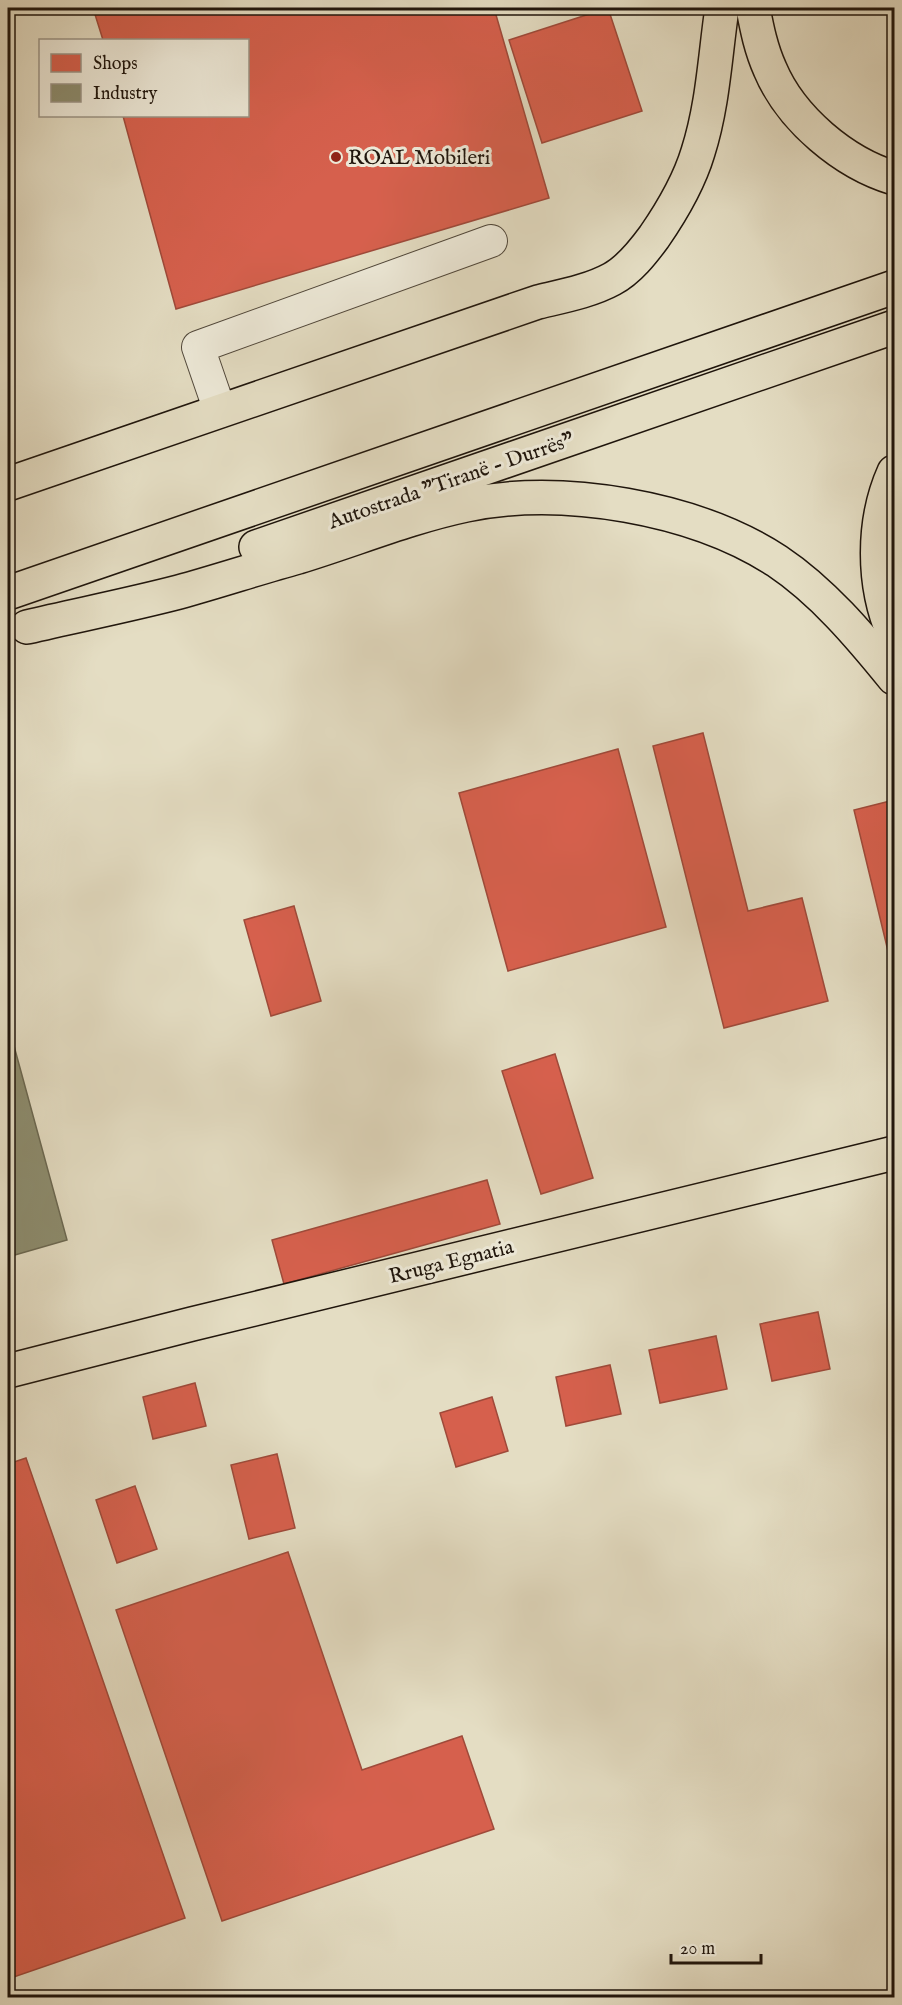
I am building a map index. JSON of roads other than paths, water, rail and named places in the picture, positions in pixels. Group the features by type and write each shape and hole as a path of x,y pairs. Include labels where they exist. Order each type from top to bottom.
{"main road":[{"path":"8,484 538,302 585,290 614,278 640,256 660,227 680,194 698,152 708,110 722,8"},
{"path":"753,8 758,37 770,71 795,110 818,134 845,156 878,173 894,178"},
{"name":"Autostrada \"Tiranë - Durrës\"","path":"8,593 894,287"},
{"name":"Autostrada \"Tiranë - Durrës\"","path":"17,630 894,327"},
{"path":"894,471 881,512 878,538 881,587 887,618 894,635"},
{"path":"17,630 179,592 349,542 419,517 468,505 522,498 568,499 613,503 666,513 708,526 743,541 778,562 802,581 831,608 894,678"},
{"name":"Rruga Egnatia","path":"8,1371 202,1321 894,1153"}],"lane":[{"path":"219,411 198,347 492,241"}],"place":[{"name":"ROAL Mobileri","path":"336,157"}]}
